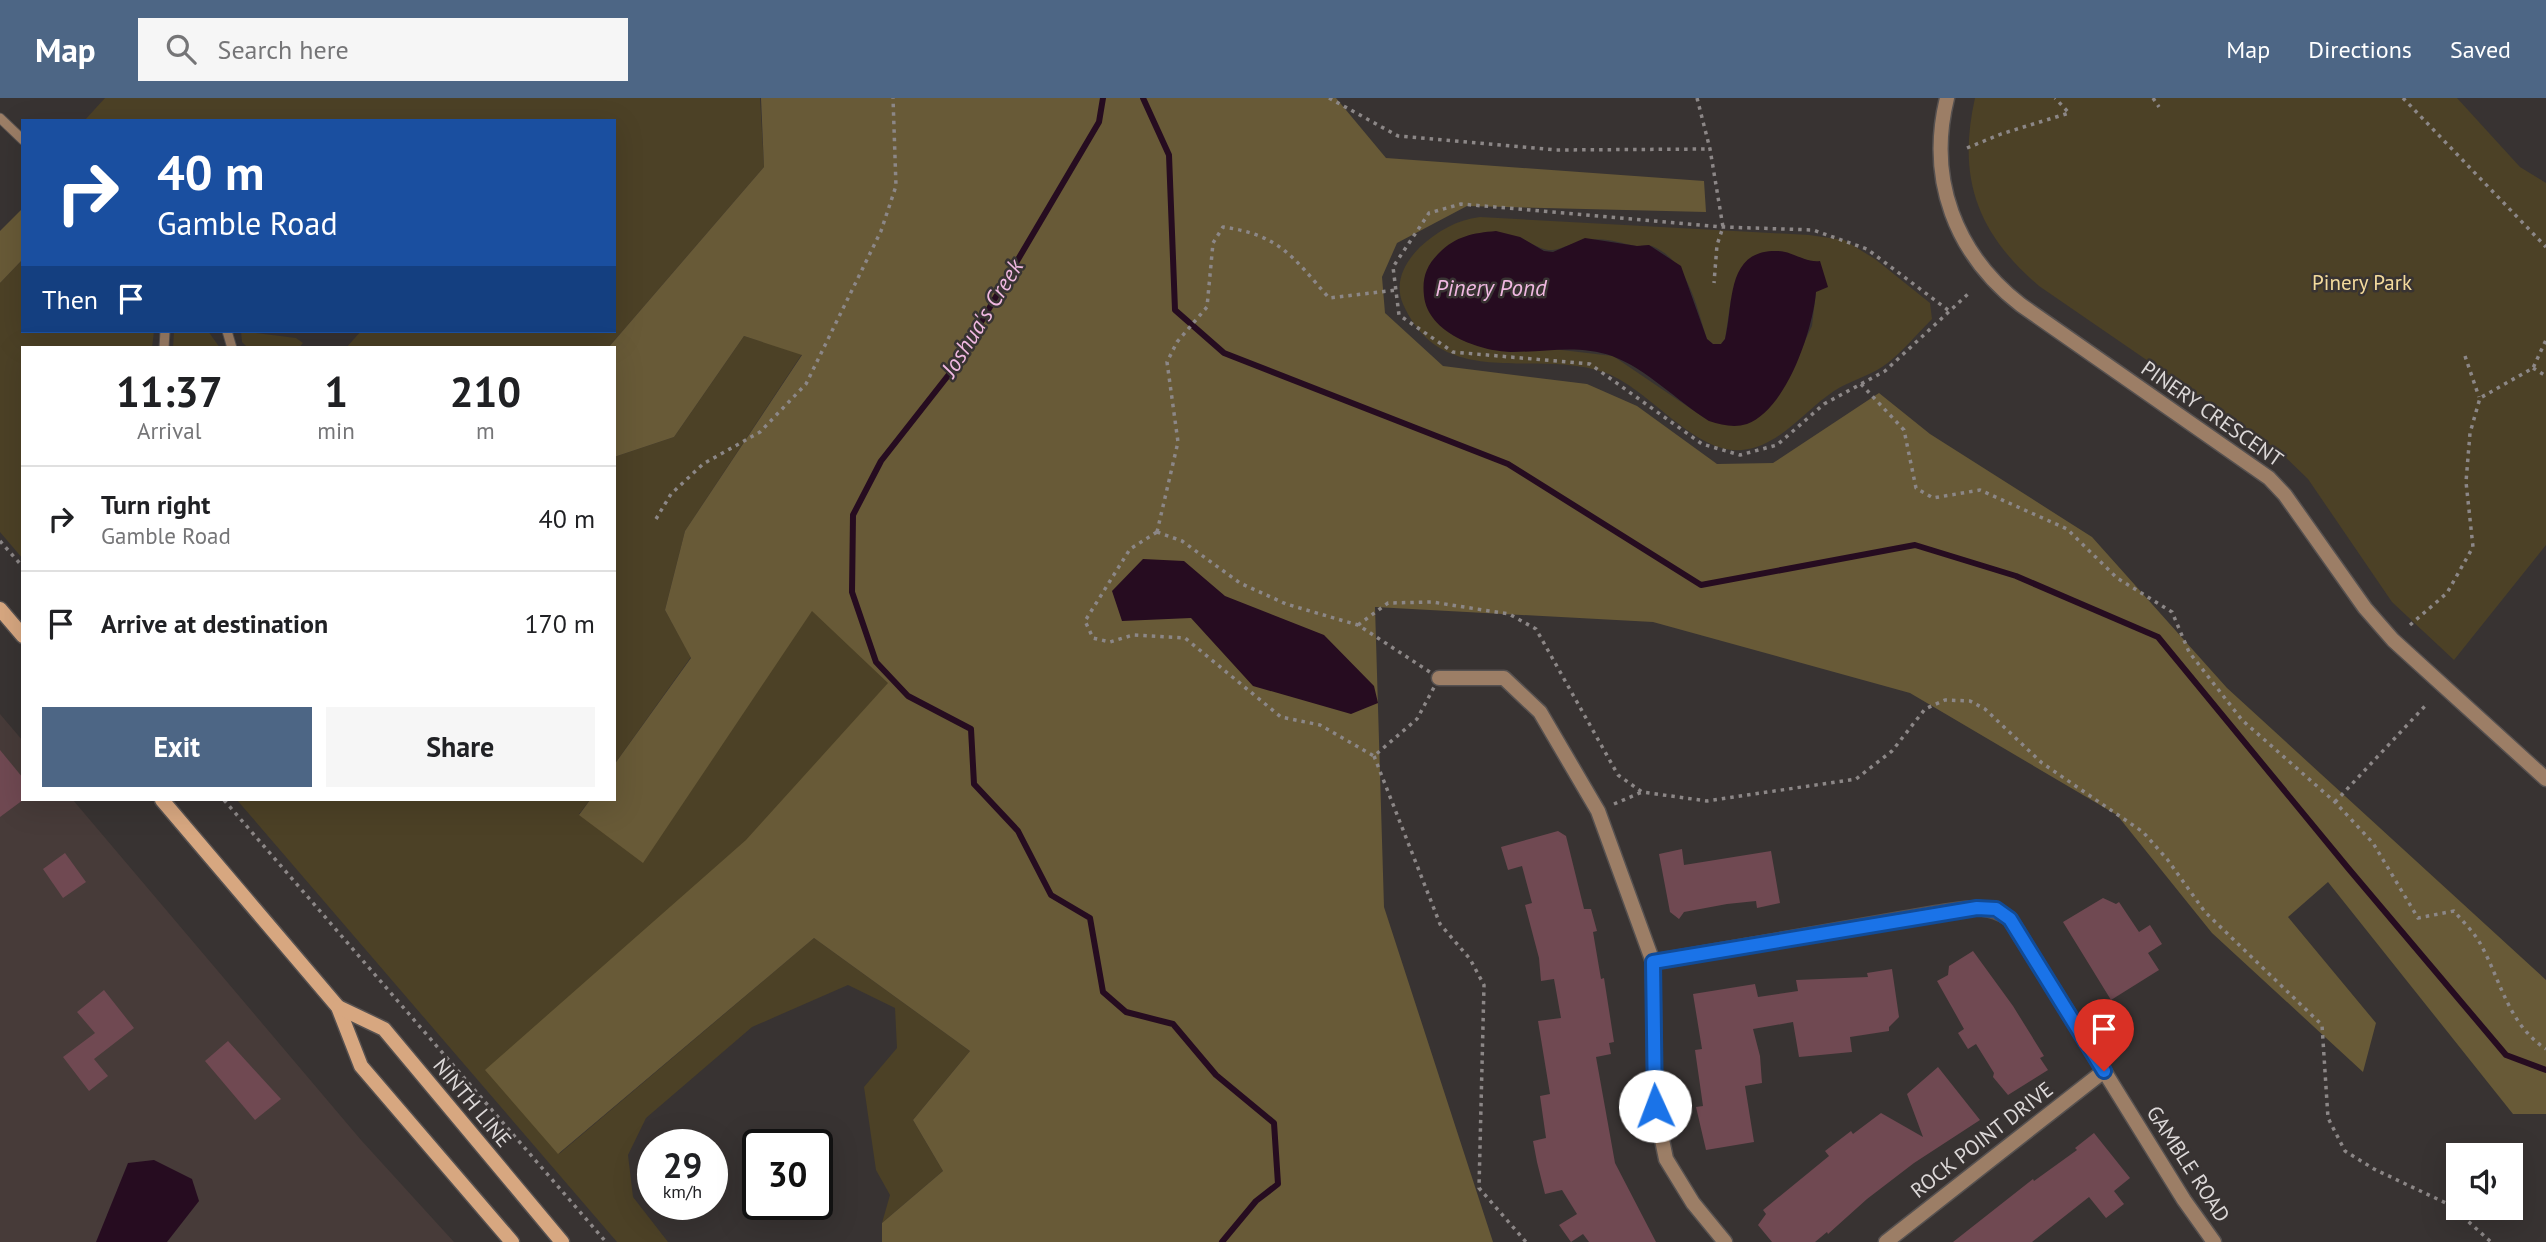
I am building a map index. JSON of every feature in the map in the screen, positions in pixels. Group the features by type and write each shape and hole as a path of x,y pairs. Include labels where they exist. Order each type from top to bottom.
{"main road":[{"path":"0,609 21,634"},
{"name":"NINTH LINE","path":"163,801 338,1006 361,1066 512,1242"},
{"name":"NINTH LINE","path":"338,1006 384,1029 562,1242"}],"street":[{"name":"PINERY CRESCENT","path":"1947,98 1940,124 1940,168 1946,202 1965,244 1992,280 2021,305 2269,478 2285,495 2365,608 2393,640 2546,779"},
{"path":"1439,678 1504,678 1539,712 1598,811 1653,962 1655,1106 1666,1159 1693,1203 1725,1242"},
{"name":"GAMBLE ROAD","path":"1653,962 1937,913 1977,908 1996,909 2010,919 2184,1200 2214,1242"},
{"name":"ROCK POINT DRIVE","path":"1886,1242 2104,1071"}],"lane":[{"path":"0,118 21,138"}],"path":[{"path":"656,519 671,494 703,464 760,432 806,384 881,232 896,186 893,98"},
{"path":"1329,98 1398,136 1556,149 1710,149"},
{"path":"1697,98 1710,149 1723,227 1717,245 1714,282"},
{"path":"1967,148 2001,134 2069,113 2055,98"},
{"path":"2153,98 2159,107"},
{"path":"2403,98 2546,247"},
{"path":"1948,310 1867,249 1813,230 1723,227 1461,204 1429,213 1393,267 1399,315 1452,352 1590,364 1702,444 1740,455 1777,445 1824,404 1885,372 1968,294"},
{"path":"1396,290 1329,298 1289,253 1255,231 1223,227 1213,243 1206,307 1177,342 1167,362 1178,442 1157,532 1130,549 1085,621 1093,638 1110,642 1133,635 1185,638 1281,717 1320,725 1374,756 1440,924 1470,959 1484,985 1479,1188 1526,1242"},
{"path":"2480,398 2533,368 2546,340"},
{"path":"2410,625 2446,593 2473,547 2466,482 2470,433 2480,398 2465,356"},
{"path":"2533,368 2546,376"},
{"path":"1861,384 1904,430 1916,488 1933,498 1980,490 2067,529 2117,578 2172,612 2189,652 2242,720 2335,802 2374,843 2418,918 2454,911 2481,944 2503,999 2537,1043 2546,1049"},
{"path":"1157,532 1182,541 1252,589 1286,604 1358,625 1439,678 1417,719 1374,756"},
{"path":"0,541 21,565"},
{"path":"1358,625 1388,603 1432,602 1509,614 1536,629 1618,775 1642,792 1707,801 1856,779 1892,751 1925,709 1945,699 1970,701 1985,709 2042,763 2143,832 2167,859 2205,912 2322,1025 2328,1118 2345,1151 2374,1170 2450,1205 2491,1242"},
{"path":"2335,802 2425,706"},
{"path":"1612,804 1642,792"},
{"path":"225,801 606,1242"}],"shaded area":[{"path":"761,98 1336,98 1386,158 1704,181 1706,212 1467,206 1397,243 1382,277 1385,313 1443,366 1587,384 1637,406 1717,464 1773,463 1879,393 1930,434 2092,537 2227,688 2546,980 2546,1114 2513,1114 2328,882 2288,917 2376,1023 2363,1072 2212,933 2117,815 1910,693 1653,622 1375,607 1384,907 1493,1242 882,1242 882,1223 943,1171 913,1120 970,1051 814,938 558,1154 485,1070 746,840 888,683 812,611 643,863 579,815 589,801 616,801 616,762 691,658 665,610 685,531 802,355 744,336 674,437 616,456 616,346 610,346 764,167"},
{"path":"21,210 21,261 0,283 0,231"},
{"path":"0,714 21,739 21,801 74,801 361,1140 454,1242 0,1242"}],"green space":[{"path":"105,98 760,98 764,167 610,346 348,346 359,333 616,333 616,119 86,119"},
{"name":"Pinery Park","path":"1975,98 2457,98 2520,167 2546,183 2546,545 2454,660 2392,602 2308,479 2279,451 2039,286 2000,246 1977,202 1971,179 1970,127"},
{"path":"1471,218 1809,235 1844,240 1875,259 1930,303 1932,319 1889,362 1834,391 1780,435 1755,447 1742,450 1725,449 1690,432 1639,392 1606,373 1579,366 1493,363 1466,359 1442,349 1420,332 1400,296 1400,281 1405,267 1420,247 1434,236","holes":["1520,237 1532,244 1554,250 1601,239 1636,246 1652,246 1664,253 1682,273 1689,285 1707,339 1713,344 1721,344 1725,339 1731,299 1780,251 1813,262 1816,292 1812,326 1785,383 1709,421 1613,356 1553,349 1509,352 1467,342 1448,332"]},
{"path":"21,261 21,333 154,333 152,346 21,346 21,557 0,532 0,283"},
{"path":"174,333 209,333 219,346 173,346"},
{"path":"241,333 257,333 296,338 303,343 301,346 246,346 242,342"},
{"path":"744,336 802,354 685,531 665,610 691,657 616,762 616,456 674,437"},
{"path":"812,610 889,683 747,840 559,1154 814,938 970,1051 913,1120 943,1171 882,1223 890,1195 876,1170 864,1087 897,1048 895,1008 848,985 752,1027 646,1118 641,1129 637,1129 637,1136 628,1155 633,1197 637,1202 637,1220 651,1220 668,1242 617,1242 238,801 589,801 579,814 643,862"}],"water":[{"name":"Pinery Pond","path":"1496,231 1520,237 1544,251 1553,252 1585,238 1637,246 1649,245 1681,266 1707,339 1713,344 1721,344 1725,339 1735,281 1740,269 1749,259 1761,253 1778,251 1820,261 1828,287 1816,292 1803,347 1774,403 1761,416 1747,424 1723,425 1709,421 1650,377 1612,356 1575,349 1498,351 1470,344 1445,330 1428,309 1424,296 1424,278 1428,268 1445,247 1458,239"},
{"path":"1143,559 1184,561 1225,596 1324,635 1374,686 1378,703 1351,714 1253,686 1191,618 1122,621 1112,591"},
{"path":"154,1160 192,1179 199,1201 167,1242 96,1242 128,1163"}],"building":[{"path":"0,750 21,776 22,801 0,817"},
{"path":"1558,831 1566,836 1584,909 1591,909 1597,931 1593,932 1601,979 1604,978 1614,1042 1609,1043 1611,1054 1596,1057 1615,1163 1656,1242 1589,1242 1583,1234 1571,1242 1559,1225 1577,1214 1562,1190 1545,1194 1537,1162 1533,1141 1546,1138 1540,1096 1550,1094 1538,1021 1561,1018 1554,979 1541,981 1539,958 1525,905 1532,903 1522,866 1508,870 1501,847"},
{"path":"1682,849 1684,865 1771,851 1780,903 1757,908 1756,901 1727,904 1684,912 1679,919 1670,912 1659,854"},
{"path":"65,853 86,882 63,898 43,869"},
{"path":"2103,898 2116,904 2119,902 2139,932 2150,925 2162,944 2148,953 2159,970 2111,1000 2063,922"},
{"path":"1973,951 2013,1006 2044,1056 2040,1058 2048,1070 2008,1095 1993,1077 1994,1073 1976,1044 1968,1049 1958,1033 1964,1029 1937,981 1948,975 1949,966"},
{"path":"1892,969 1899,1017 1889,1027 1889,1031 1850,1037 1852,1052 1799,1057 1793,1022 1753,1029 1760,1056 1762,1083 1745,1086 1754,1142 1706,1150 1696,1107 1703,1106 1695,1050 1702,1049 1693,994 1755,984 1758,997 1798,991 1796,980 1868,977 1867,973"},
{"path":"104,990 134,1028 94,1059 108,1076 89,1091 63,1057 95,1033 77,1012"},
{"path":"228,1041 281,1099 255,1120 205,1061"},
{"path":"1938,1067 1980,1120 1914,1163 1815,1242 1772,1242 1758,1225 1766,1214 1763,1210 1829,1156 1825,1151 1851,1131 1853,1134 1881,1113 1923,1137 1907,1094"},
{"path":"2094,1133 2130,1178 2114,1191 2124,1204 2106,1218 2089,1197 2032,1242 1953,1242 2033,1179 2034,1181 2077,1150 2075,1148"}],"waterway":[{"name":"Joshua's Creek","path":"1103,98 1099,122 954,368 881,461 853,515 852,592 876,662 908,696 971,729 974,784 1018,831 1051,895 1090,918 1103,992 1126,1012 1173,1024 1216,1075 1274,1123 1278,1184 1256,1201 1222,1242"},
{"path":"1143,98 1169,155 1175,310 1224,353 1508,464 1701,585 1915,545 2016,576 2158,637 2506,1055 2546,1070"}],"route":[{"path":"1655,1106 1653,962 1977,908 1996,909 2010,919 2104,1071"}]}
